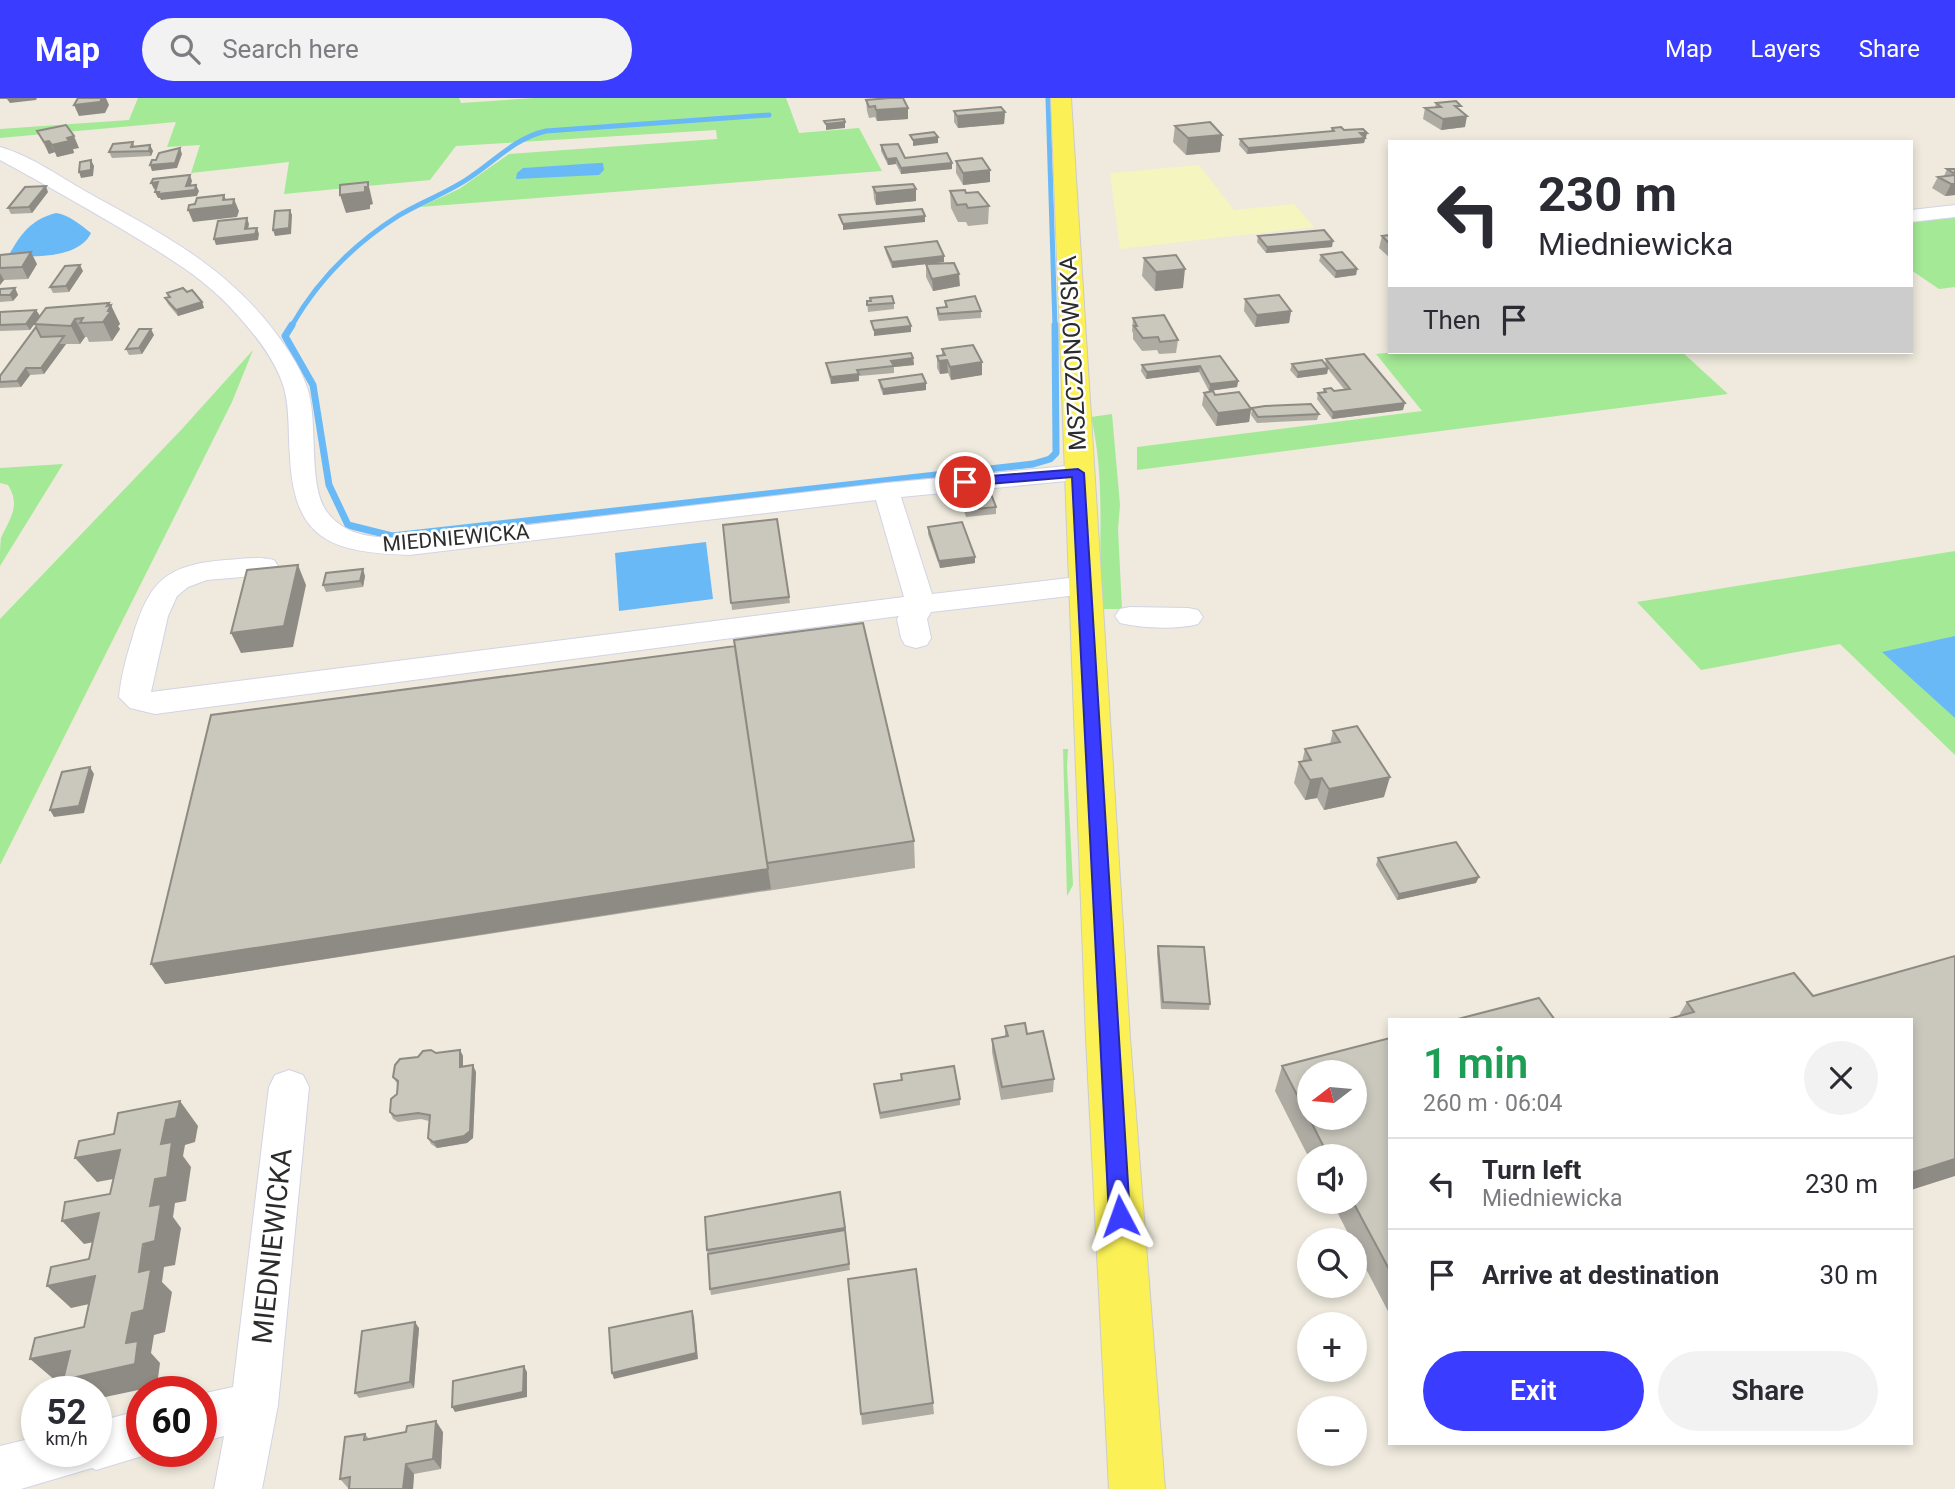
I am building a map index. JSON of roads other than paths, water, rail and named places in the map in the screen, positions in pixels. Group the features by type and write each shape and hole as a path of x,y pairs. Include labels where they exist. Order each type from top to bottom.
{"main road":[{"name":"MSZCZONOWSKA","path":"1061,98 1110,1063 1137,1489"}],"street":[{"name":"MIEDNIEWICKA","path":"4,158 178,254 212,276 236,301 279,352 297,389 304,488 314,515 334,535 360,545 409,547 886,491 1078,473"},
{"path":"1913,216 1955,211"},
{"path":"886,491 921,604 912,619 916,638"},
{"path":"264,566 202,572 185,577 170,587 159,600 135,678 135,696 141,701 155,703 1086,585"},
{"path":"1130,616 1188,617"},
{"name":"MIEDNIEWICKA","path":"239,1489 254,1405 289,1087"},
{"path":"217,1414 254,1405"},
{"path":"0,1470 21,1465"}],"water":[{"path":"603,163 604,170 599,175 516,179 517,173 523,168"},
{"path":"56,213 70,218 91,233 85,241 67,252 9,255 28,228 40,219"},
{"path":"706,542 713,599 619,611 615,553"},
{"path":"1955,636 1955,718 1882,652"}],"waterway":[{"path":"1048,98 1055,327"},
{"path":"291,327 312,294 366,239 398,216 461,183 515,144 535,134 769,115"},
{"path":"292,325 285,336 313,385 329,485 348,525 392,536 1033,464 1050,459 1056,453 1055,325"}]}
